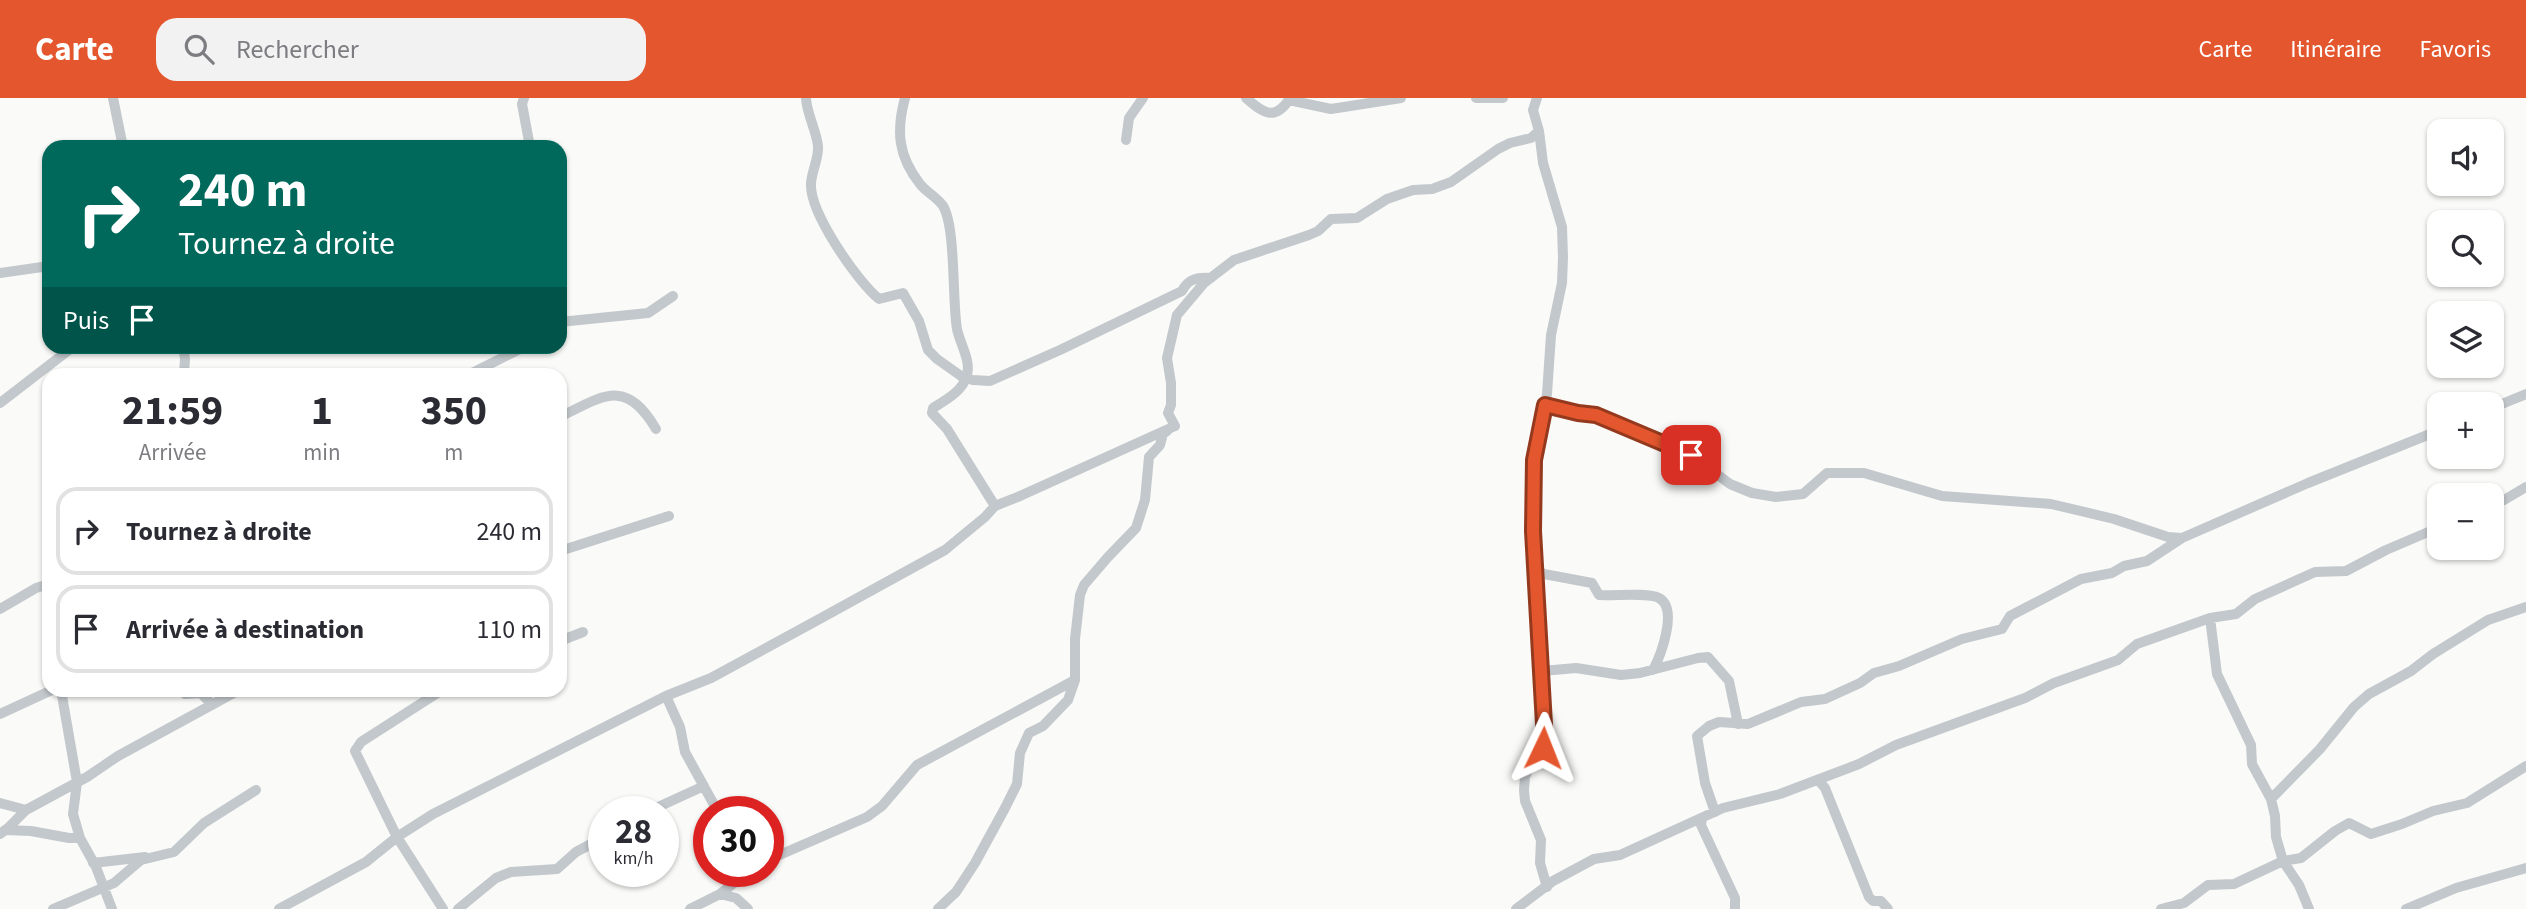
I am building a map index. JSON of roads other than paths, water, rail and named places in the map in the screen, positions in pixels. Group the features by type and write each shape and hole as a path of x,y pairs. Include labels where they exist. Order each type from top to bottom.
{"street":[{"path":"113,98 122,140"},
{"path":"524,98 522,104 529,140"},
{"path":"806,98 818,150 810,185 816,207 832,240 879,299 902,293 919,321 928,350 966,378 990,381 1182,291 1186,282 1211,278"},
{"path":"905,98 899,125 901,152 918,182 942,205 948,222 954,307 959,341 968,362 966,378 955,393 933,408 932,413 947,429 995,506"},
{"path":"1126,140 1129,118 1143,98"},
{"path":"1246,98 1261,112 1270,114 1282,108 1289,99 1331,109 1401,98"},
{"path":"1476,98 1503,98"},
{"path":"1537,98 1533,110 1543,163 1562,227 1563,257 1562,283 1551,335 1545,405 1534,460 1536,608 1545,742 1534,757 1525,777 1524,790 1525,801 1541,839 1540,863 1547,887"},
{"path":"1174,426 1168,413 1171,405 1171,383 1167,358 1172,325 1177,315 1211,278 1234,260 1309,235 1331,219 1357,218 1387,199 1451,182 1499,149 1531,138 1539,131"},
{"path":"0,273 42,267"},
{"path":"567,321 648,313 673,296"},
{"path":"45,368 64,354"},
{"path":"482,368 510,354"},
{"path":"0,403 42,371"},
{"path":"567,413 613,394 627,396 646,412 656,429"},
{"path":"2504,403 2526,394"},
{"path":"1545,405 1596,415 1674,447 1699,460 1730,484 1752,493 1776,497 1795,496 1803,494 1826,473 1864,473 1942,496 2051,504 2114,519 2168,537 2182,538"},
{"path":"279,909 366,862 397,837 433,814 666,696 711,678 945,550 995,506 1174,426"},
{"path":"938,909 956,892 1005,808 1017,784 1020,753 1029,733 1043,726 1068,700 1075,680 1075,639 1080,595 1084,585 1136,528 1145,500 1149,457 1160,445 1163,434 1174,426"},
{"path":"1715,812 1705,783 1697,736 1709,726 1720,722 1748,724 1801,702 1825,699 1860,683 1874,673 1899,666 1962,639 2002,629 2010,616 2081,579 2112,573 2124,566 2147,561 2182,538 2427,435"},
{"path":"2504,500 2526,487"},
{"path":"567,549 670,516"},
{"path":"1516,909 1553,881 1594,859 1620,855 1715,812 1780,794 1859,765 1896,745 2025,698 2054,683 2118,660 2137,644 2210,618 2236,614 2255,599 2315,572 2346,571 2383,551 2427,532"},
{"path":"1536,569 1544,574 1592,583 1599,595 1642,595 1660,598 1668,614 1667,629 1663,652 1653,670"},
{"path":"0,610 42,586"},
{"path":"2271,799 2369,694 2411,671 2488,620 2526,607"},
{"path":"2210,618 2217,674 2251,745 2252,764 2271,799 2276,837 2283,861 2299,885 2309,909"},
{"path":"567,638 583,632"},
{"path":"1542,671 1576,668 1621,675 1708,657 1730,681 1738,724"},
{"path":"784,853 867,817 882,806 917,765 1075,680"},
{"path":"0,714 42,695"},
{"path":"666,696 680,727 685,752 709,796"},
{"path":"62,697 76,782 73,814 80,838 111,909"},
{"path":"205,697 212,705"},
{"path":"3,832 26,810 118,755 226,697"},
{"path":"431,697 361,742 355,751 397,837 443,909"},
{"path":"2161,909 2184,903 2208,885 2234,884 2283,861 2301,858 2350,822 2371,834 2433,811 2467,803 2526,766"},
{"path":"1818,780 1825,788 1869,897 1873,901 1884,902 1888,909"},
{"path":"679,797 704,786"},
{"path":"93,863 174,852 204,823 256,790"},
{"path":"0,803 26,810"},
{"path":"1702,818 1701,825 1735,898 1735,909"},
{"path":"3,832 31,831 80,838"},
{"path":"458,909 496,878 512,872 557,869 576,852 588,846"},
{"path":"53,909 114,883 132,866 149,857"},
{"path":"2406,909 2456,888 2526,868"},
{"path":"690,909 720,894 728,887"},
{"path":"720,894 736,898 748,909"}]}
